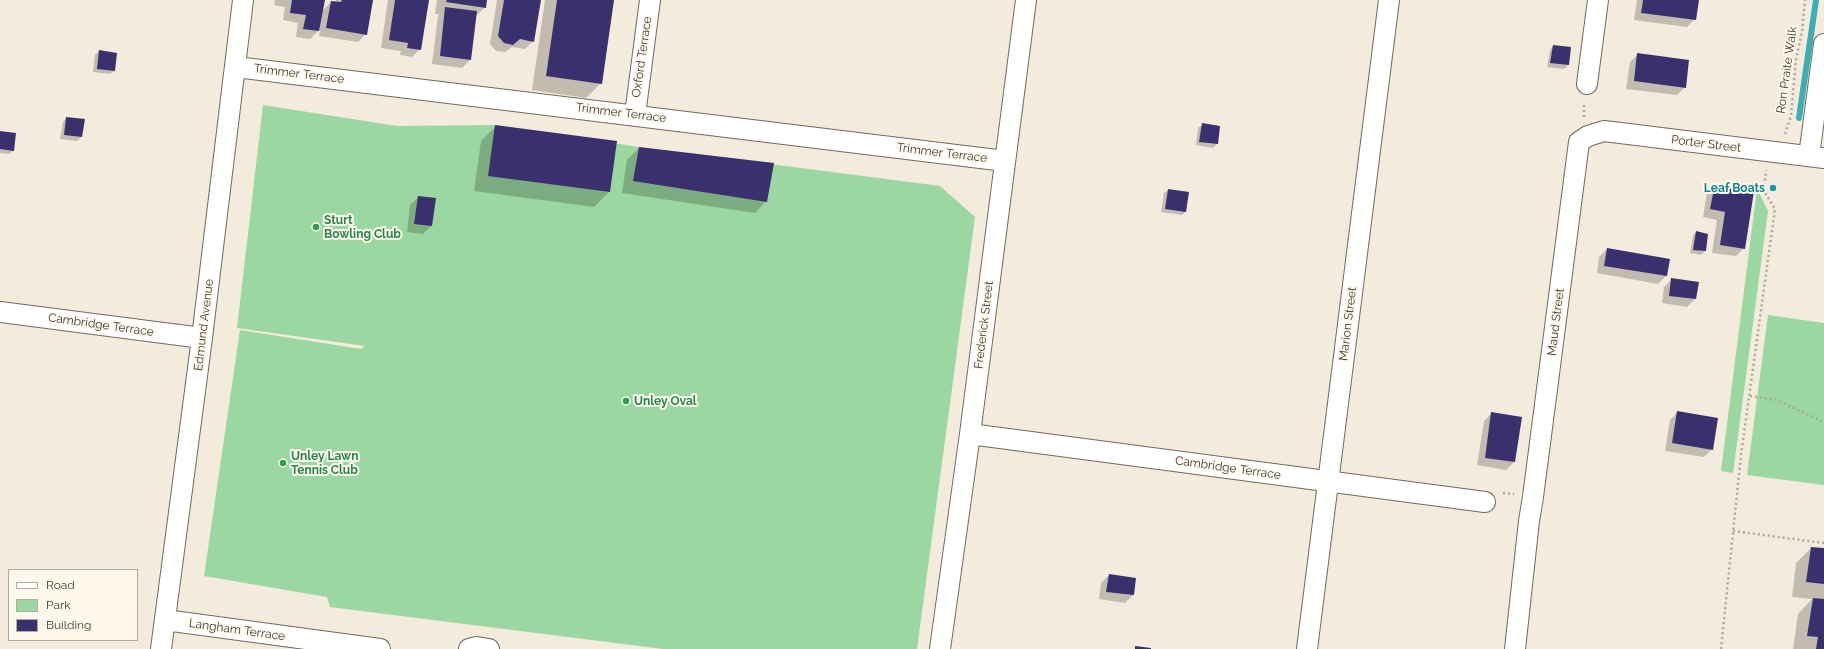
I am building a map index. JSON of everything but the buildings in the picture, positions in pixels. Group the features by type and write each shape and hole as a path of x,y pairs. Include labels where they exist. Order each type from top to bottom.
{"street":[{"name":"Edmund Avenue","path":"161,649 202,338 244,0"},
{"name":"Oxford Terrace","path":"635,115 650,0"},
{"name":"Frederick Street","path":"940,649 970,434 1026,0"},
{"name":"Marion Street","path":"1307,649 1327,481 1389,0"},
{"path":"1587,84 1598,0"},
{"path":"1816,157 1824,44"},
{"name":"Trimmer Terrace","path":"236,67 1005,161"},
{"name":"Porter Street","path":"1588,136 1604,131 1816,157"},
{"name":"Maud Street","path":"1515,649 1529,521 1579,142 1588,136"},
{"name":"Cambridge Terrace","path":"0,312 202,338"},
{"name":"Cambridge Terrace","path":"970,434 1485,502"},
{"name":"Langham Terrace","path":"165,620 380,649"},
{"path":"469,649 477,647 489,649"}],"path":[{"name":"Ron Praite Walk","path":"1784,137 1791,116 1796,59 1802,32 1805,0"},
{"path":"1587,84 1583,112 1588,136"},
{"path":"1721,649 1741,454 1775,209 1764,190 1767,168"},
{"path":"1750,396 1777,400 1824,422"},
{"path":"1485,502 1499,493 1533,497"},
{"path":"1733,531 1824,543"}],"green space":[{"path":"263,105 397,126 495,125 639,147 940,186 975,217 917,649 663,649 330,607 327,597 204,576 240,330 361,349 365,346 237,328"},
{"path":"1757,189 1768,211 1733,473 1721,471"},
{"path":"1768,315 1824,323 1824,485 1747,475"}],"waterway":[{"path":"1799,118 1816,0"}],"place":[{"name":"Leaf Boats","path":"1773,188"},
{"name":"Sturt Bowling Club","path":"316,227"},
{"name":"Unley Oval","path":"626,401"},
{"name":"Unley Lawn Tennis Club","path":"283,463"}]}
